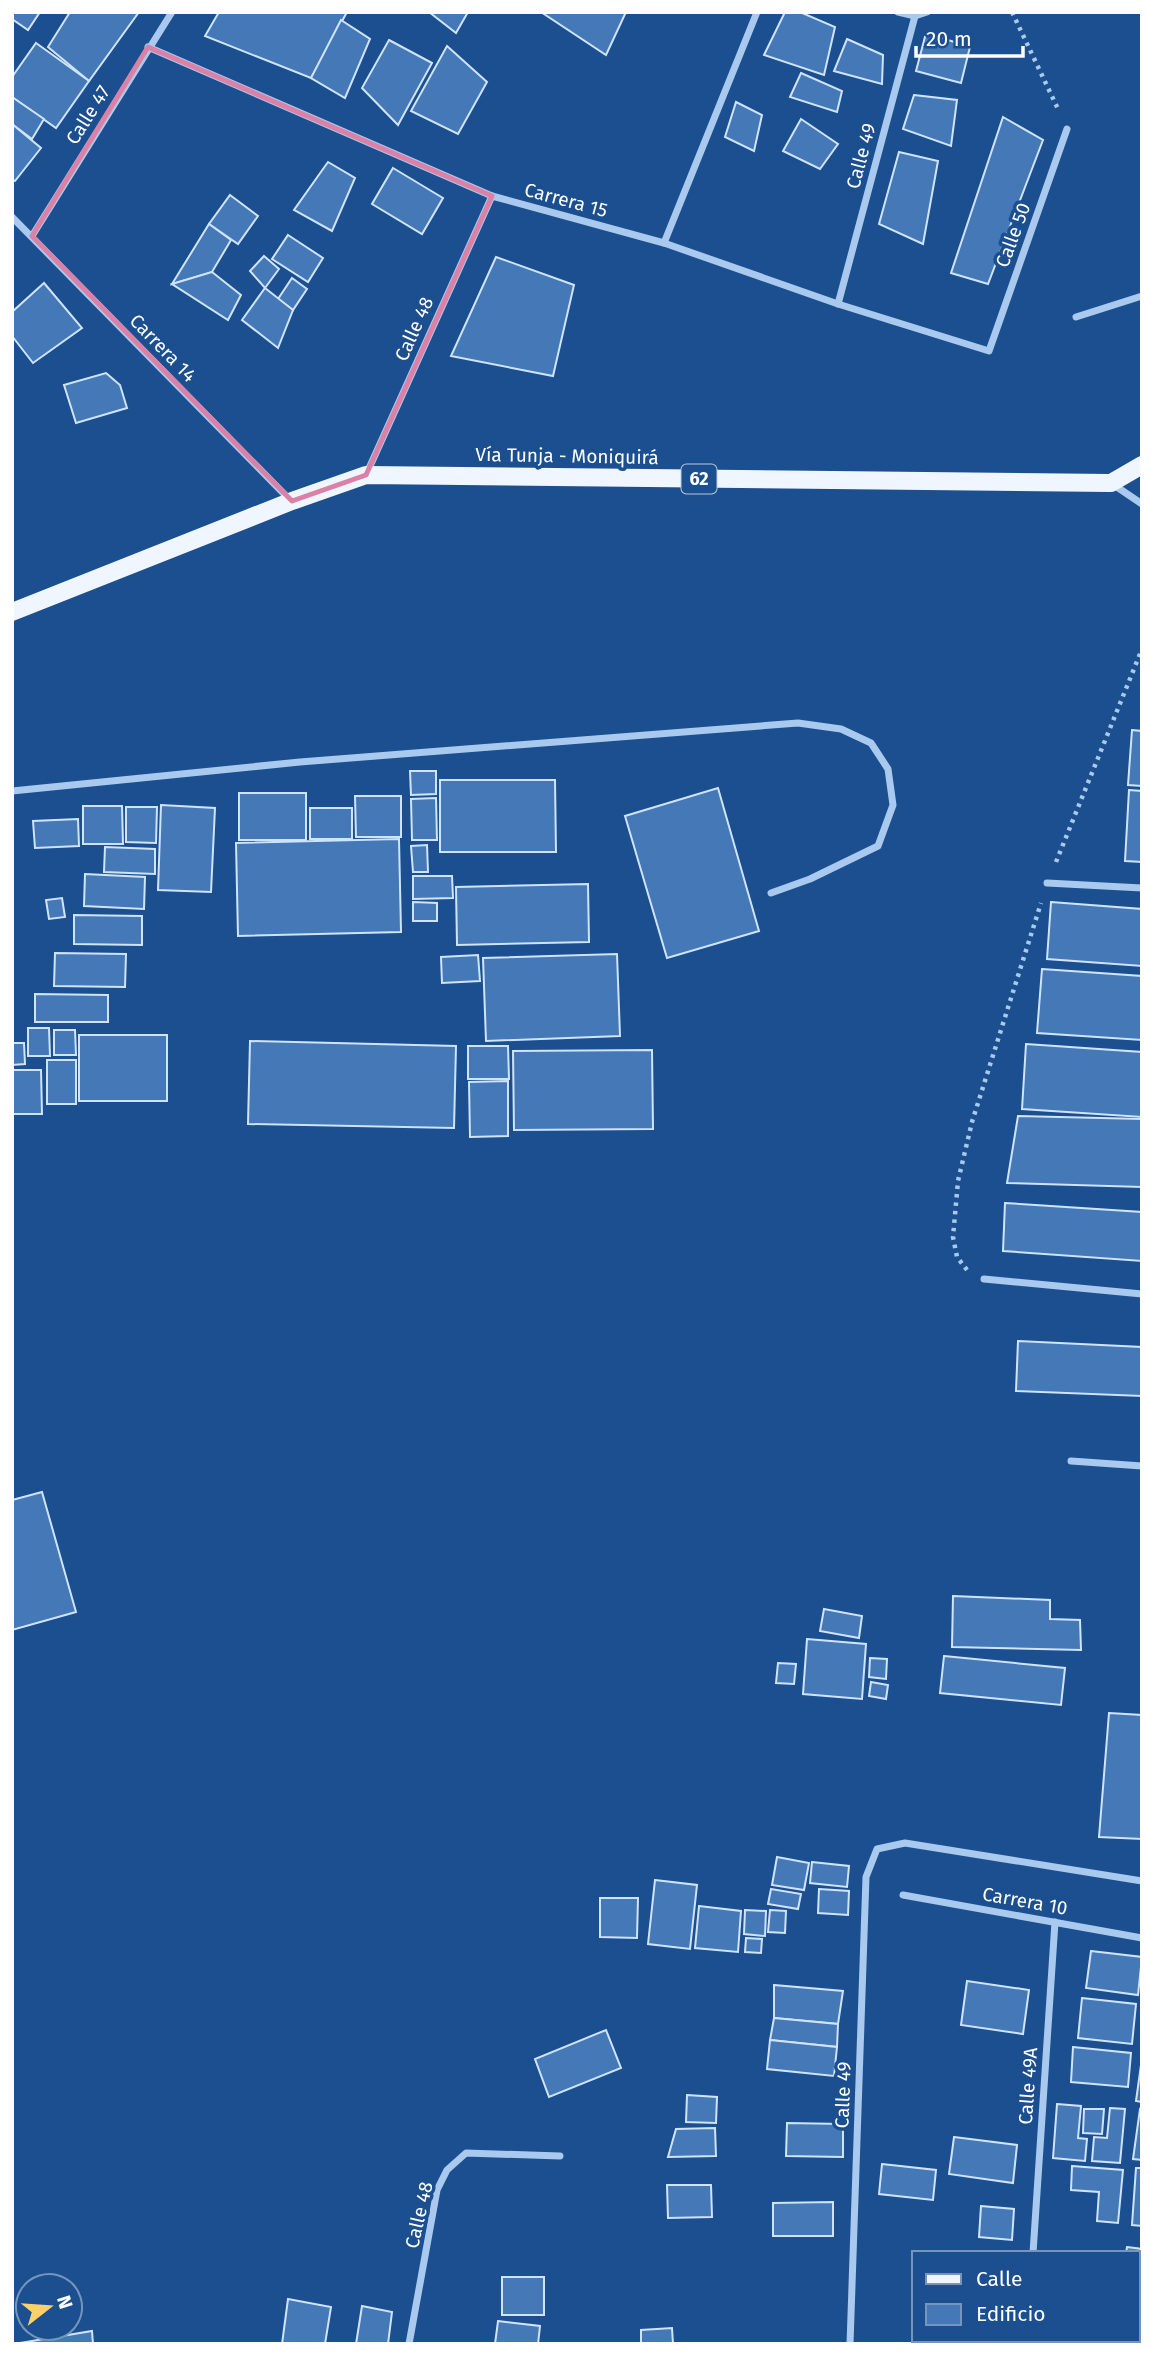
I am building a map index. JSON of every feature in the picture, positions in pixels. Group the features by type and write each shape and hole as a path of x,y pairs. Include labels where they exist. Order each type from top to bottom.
{"main road":[{"path":"1111,483 1142,465"},
{"name":"Vía Tunja - Moniquirá","path":"12,612 292,501 366,475 1111,483"}],"street":[{"name":"Calle 47","path":"32,236 172,12"},
{"path":"664,243 757,12"},
{"path":"898,12 915,16 927,12"},
{"name":"Calle 49","path":"838,304 915,16"},
{"name":"Carrera 15","path":"148,47 492,196 664,243 838,304 989,351"},
{"name":"Calle 50","path":"989,351 1067,129"},
{"name":"Calle 48","path":"366,475 492,196"},
{"name":"Carrera 14","path":"12,217 292,501"},
{"path":"1076,317 1142,296"},
{"path":"1111,483 1142,504"},
{"path":"12,791 273,765 798,723 841,729 871,743 888,769 893,805 878,846 810,879 771,893"},
{"path":"1047,883 1142,888"},
{"path":"984,1279 1142,1294"},
{"path":"1071,1461 1142,1466"},
{"name":"Calle 49","path":"850,2344 866,1877 877,1849 905,1843 1142,1881"},
{"name":"Carrera 10","path":"903,1895 1142,1938"},
{"name":"Calle 49A","path":"1033,2251 1055,1922"},
{"name":"Calle 48","path":"409,2344 437,2190 447,2170 466,2153 560,2156"}],"path":[{"path":"1012,12 1067,129"},
{"path":"984,1279 965,1269 957,1257 953,1237 958,1181 972,1122 1047,883 1142,649"}],"highlighted area":[{"path":"148,47 492,196 366,475 292,501 32,236"}],"building":[{"path":"12,12 40,12 28,30 12,19"},
{"path":"70,12 139,12 89,81 48,47"},
{"path":"219,12 347,12 311,78 205,36"},
{"path":"429,12 468,12 456,33"},
{"path":"541,12 626,12 606,55"},
{"path":"785,12 800,12 835,27 824,75 764,55"},
{"path":"341,20 370,39 345,98 311,78"},
{"path":"926,33 970,47 961,83 916,71"},
{"path":"847,39 883,55 882,84 834,71"},
{"path":"389,40 432,63 398,125 362,88"},
{"path":"36,43 89,81 56,128 12,97 12,77"},
{"path":"447,46 487,82 458,134 411,111"},
{"path":"801,73 842,91 837,112 790,97"},
{"path":"914,95 957,100 951,146 903,129"},
{"path":"12,97 44,119 32,139 12,124"},
{"path":"736,102 762,115 754,151 725,137"},
{"path":"1003,117 1043,140 988,284 951,273"},
{"path":"801,119 838,144 820,169 783,151"},
{"path":"12,124 41,148 15,181 12,179"},
{"path":"899,152 938,161 923,244 879,224"},
{"path":"328,162 355,178 332,231 294,210"},
{"path":"393,168 443,198 422,234 372,204"},
{"path":"230,195 258,216 238,244 209,224"},
{"path":"209,224 231,240 212,272 172,284"},
{"path":"288,235 323,258 308,282 272,259"},
{"path":"264,256 279,269 265,288 250,271"},
{"path":"496,257 574,285 553,376 451,356"},
{"path":"212,272 241,295 228,320 172,284"},
{"path":"292,278 307,289 293,310 278,299"},
{"path":"44,283 82,328 33,363 12,336 12,312"},
{"path":"265,288 293,310 278,348 242,320"},
{"path":"106,373 120,385 127,408 76,423 64,385"},
{"path":"1132,730 1142,731 1142,786 1128,785"},
{"path":"410,771 436,771 436,794 411,795"},
{"path":"440,780 555,780 556,852 440,852"},
{"path":"718,788 759,931 667,958 625,816"},
{"path":"1129,790 1142,791 1142,862 1125,861"},
{"path":"239,793 306,793 306,840 239,840"},
{"path":"355,796 401,796 401,837 356,837"},
{"path":"436,798 437,840 412,840 411,799"},
{"path":"161,805 215,808 211,892 158,890"},
{"path":"83,806 122,806 123,844 83,844"},
{"path":"126,807 157,807 156,843 126,842"},
{"path":"310,808 352,808 352,839 310,839"},
{"path":"78,819 79,846 35,848 33,821"},
{"path":"399,839 401,932 238,936 236,843"},
{"path":"427,845 428,872 413,872 411,846"},
{"path":"105,847 155,849 155,874 104,872"},
{"path":"85,874 145,877 144,909 84,906"},
{"path":"413,876 452,876 453,898 413,899"},
{"path":"588,884 589,942 457,945 456,887"},
{"path":"62,898 65,917 49,919 46,900"},
{"path":"413,902 437,903 437,921 413,921"},
{"path":"1051,902 1142,909 1142,966 1047,959"},
{"path":"74,915 142,916 142,945 74,944"},
{"path":"55,953 126,954 125,987 54,986"},
{"path":"617,954 620,1036 486,1041 483,958"},
{"path":"478,955 480,981 442,983 441,957"},
{"path":"1042,969 1142,976 1142,1040 1037,1033"},
{"path":"35,994 108,995 108,1022 35,1022"},
{"path":"28,1028 49,1028 50,1056 28,1056"},
{"path":"54,1030 75,1030 76,1055 54,1055"},
{"path":"79,1035 167,1035 167,1101 79,1101"},
{"path":"250,1041 456,1046 454,1128 248,1124"},
{"path":"12,1043 24,1043 25,1064 12,1065"},
{"path":"1026,1044 1142,1052 1142,1117 1022,1109"},
{"path":"468,1046 508,1046 509,1079 468,1079"},
{"path":"652,1050 653,1129 514,1130 513,1051"},
{"path":"47,1060 76,1060 76,1104 47,1104"},
{"path":"12,1070 41,1070 42,1114 12,1114"},
{"path":"508,1081 508,1136 470,1137 469,1082"},
{"path":"1018,1116 1142,1119 1142,1187 1007,1183"},
{"path":"1005,1203 1142,1212 1142,1261 1003,1251"},
{"path":"1018,1341 1142,1347 1142,1396 1016,1391"},
{"path":"42,1492 76,1612 12,1630 12,1500"},
{"path":"953,1596 1050,1600 1050,1619 1080,1620 1081,1650 952,1647"},
{"path":"824,1609 862,1616 859,1638 820,1631"},
{"path":"807,1639 866,1644 862,1699 803,1694"},
{"path":"944,1656 1065,1668 1061,1705 940,1693"},
{"path":"870,1658 887,1659 886,1679 869,1677"},
{"path":"778,1663 796,1664 794,1684 776,1683"},
{"path":"871,1682 888,1685 886,1699 869,1696"},
{"path":"1109,1713 1142,1715 1142,1839 1099,1837"},
{"path":"777,1857 809,1863 804,1890 772,1885"},
{"path":"812,1862 849,1866 847,1887 810,1883"},
{"path":"655,1880 697,1885 690,1949 648,1944"},
{"path":"771,1889 801,1894 798,1909 768,1904"},
{"path":"819,1889 849,1891 848,1915 818,1913"},
{"path":"600,1898 638,1898 637,1938 600,1937"},
{"path":"699,1906 741,1911 738,1952 695,1948"},
{"path":"745,1910 766,1911 765,1936 744,1934"},
{"path":"770,1910 786,1911 785,1933 768,1932"},
{"path":"746,1938 762,1939 761,1953 745,1952"},
{"path":"1091,1951 1142,1957 1138,1995 1086,1988"},
{"path":"967,1981 1029,1990 1023,2034 961,2025"},
{"path":"774,1985 843,1991 838,2024 774,2018"},
{"path":"1082,1998 1136,2004 1132,2044 1078,2038"},
{"path":"774,2018 838,2024 837,2047 770,2040"},
{"path":"606,2030 621,2068 549,2097 535,2059"},
{"path":"770,2040 837,2047 834,2076 767,2069"},
{"path":"1073,2047 1131,2053 1128,2087 1071,2082"},
{"path":"1142,2065 1142,2102 1136,2101"},
{"path":"687,2095 717,2097 716,2123 686,2122"},
{"path":"1057,2104 1081,2106 1078,2138 1087,2139 1085,2161 1053,2158"},
{"path":"1110,2108 1125,2109 1120,2163 1092,2161 1094,2137 1107,2138"},
{"path":"1084,2109 1104,2109 1102,2134 1083,2133"},
{"path":"1140,2109 1142,2110 1142,2160 1133,2159"},
{"path":"787,2123 843,2124 843,2157 786,2156"},
{"path":"715,2128 716,2156 668,2157 676,2129"},
{"path":"954,2137 1017,2145 1013,2183 949,2174"},
{"path":"882,2164 936,2170 933,2200 879,2194"},
{"path":"1072,2166 1123,2170 1118,2223 1097,2221 1099,2192 1071,2190"},
{"path":"1136,2168 1142,2168 1142,2226 1132,2225"},
{"path":"667,2185 711,2185 712,2217 668,2218"},
{"path":"833,2202 833,2236 773,2236 773,2203"},
{"path":"981,2206 1014,2209 1012,2240 979,2237"},
{"path":"1127,2247 1142,2249 1142,2304 1140,2251 1126,2251"},
{"path":"502,2277 544,2277 544,2315 502,2315"},
{"path":"288,2299 331,2307 325,2344 282,2344"},
{"path":"362,2306 392,2312 388,2344 356,2344"},
{"path":"498,2321 540,2326 538,2344 495,2344"},
{"path":"672,2328 673,2344 641,2344 641,2330"},
{"path":"92,2331 93,2344 14,2344 84,2342 84,2332"},
{"path":"950,2342 990,2342 990,2344"},
{"path":"1046,2342 1102,2342 1102,2344"}]}
